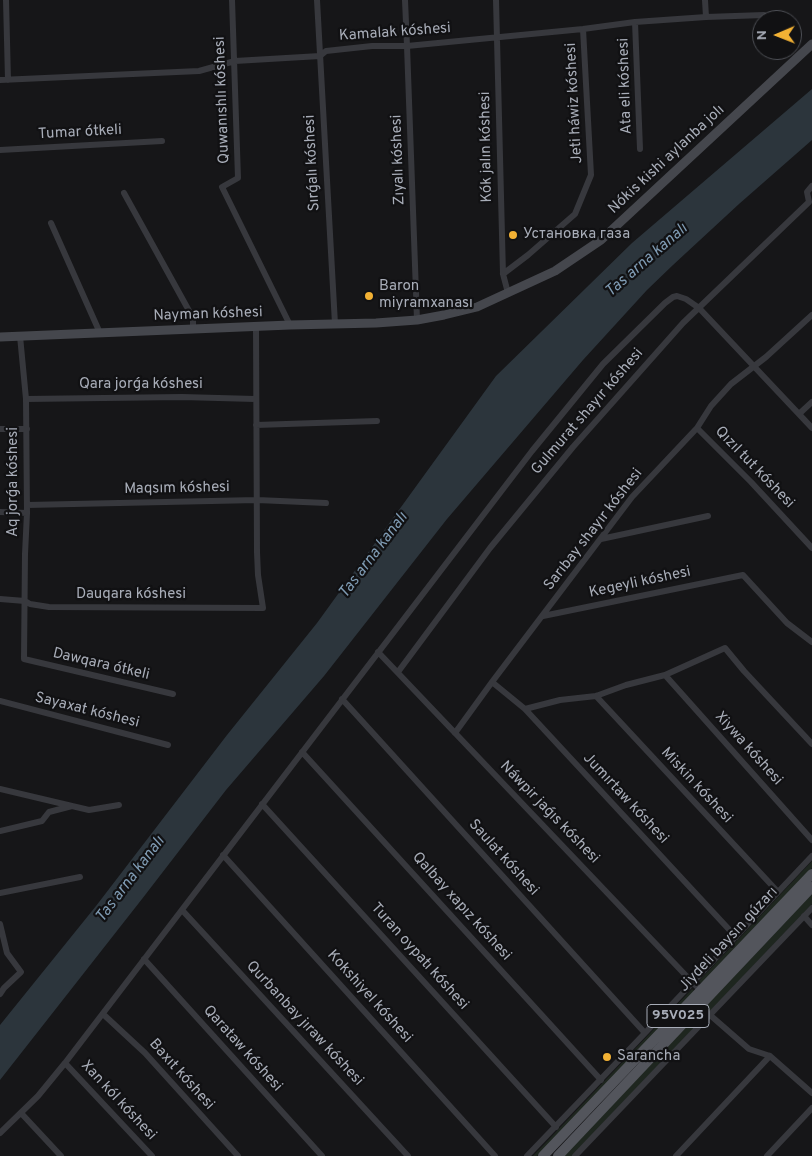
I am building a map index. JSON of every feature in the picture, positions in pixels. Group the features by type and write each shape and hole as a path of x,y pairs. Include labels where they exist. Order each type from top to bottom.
{"main road":[{"name":"Nókis kishi aylanba jolı","path":"417,320 444,316 478,307 555,271 600,240 812,44"},
{"name":"Nayman kóshesi","path":"0,337 417,320"},
{"name":"Jiydeli baysın gúzarı","path":"543,1156 812,874"},
{"name":"Jiydeli baysın gúzarı","path":"558,1156 812,888"}],"street":[{"path":"6,0 8,80"},
{"name":"Quwanıshlı kóshesi","path":"232,0 238,178 222,187 290,325"},
{"name":"Sırǵalı kóshesi","path":"317,0 335,324"},
{"name":"Zıyalı kóshesi","path":"405,0 417,320"},
{"name":"Kók jalın kóshesi","path":"496,0 502,274 508,293"},
{"path":"705,0 706,17"},
{"name":"Kamalak kóshesi","path":"0,80 199,71 235,61 320,56 326,51 372,46 407,46 636,22 752,15"},
{"name":"Ata eli kóshesi","path":"636,22 640,149"},
{"name":"Jeti háwiz kóshesi","path":"502,274 575,214 591,175 583,29"},
{"name":"Tumar ótkeli","path":"0,150 162,141"},
{"name":"Gulmurat shayır kóshesi","path":"398,672 490,548 573,447 683,323 809,202 807,192 812,186"},
{"path":"124,193 193,318 193,329"},
{"path":"51,223 100,333"},
{"path":"0,1133 38,1096 66,1063 378,652 514,475 603,364 673,297 682,297 699,308 812,428"},
{"name":"Sarıbay shayır kóshesi","path":"455,733 632,497 697,428 711,406 731,384 766,357 812,315"},
{"path":"256,326 257,500"},
{"name":"Aq jorǵa kóshesi","path":"20,336 27,429 24,659"},
{"name":"Qara jorǵa kóshesi","path":"26,398 182,397 256,399"},
{"path":"799,414 812,402"},
{"path":"256,425 377,421"},
{"name":"Qızıl tut kóshesi","path":"697,428 751,482 812,548"},
{"path":"0,429 27,429"},
{"name":"Maqsım kóshesi","path":"27,505 257,500 326,503"},
{"name":"Dauqara kóshesi","path":"0,599 25,601 30,604 48,607 263,608 258,575 257,500"},
{"path":"0,512 27,513"},
{"path":"601,539 708,516"},
{"name":"Kegeyli kóshesi","path":"543,616 743,575 787,623 812,642"},
{"path":"525,709 560,700 596,696 626,685 665,675 725,648 812,744"},
{"name":"Náwpir jaǵıs kóshesi","path":"378,652 702,991"},
{"name":"Dawqara ótkeli","path":"24,659 173,694"},
{"name":"Xiywa kóshesi","path":"665,675 812,840"},
{"name":"Jumırtaw kóshesi","path":"492,682 525,709 736,937"},
{"name":"Miskin kóshesi","path":"596,696 778,892"},
{"name":"Saulat kóshesi","path":"342,699 645,1033"},
{"name":"Sayaxat kóshesi","path":"0,701 168,744"},
{"name":"Qalbay xapız kóshesi","path":"302,752 601,1080"},
{"path":"0,789 89,810 119,805"},
{"name":"Turan oypatı kóshesi","path":"262,804 556,1127"},
{"path":"0,831 42,821 50,812 72,806"},
{"name":"Kokshiyel kóshesi","path":"223,856 496,1156"},
{"path":"528,1156 812,856"},
{"path":"0,894 80,877"},
{"path":"575,1156 812,908"},
{"name":"Qurbanbay jıraw kóshesi","path":"182,910 408,1156"},
{"path":"804,916 812,925"},
{"path":"0,924 6,953 21,972 0,994"},
{"name":"Qarataw kóshesi","path":"144,960 322,1156"},
{"name":"Baxıt kóshesi","path":"103,1014 145,1053 238,1156"},
{"path":"710,1015 749,1049 770,1056 812,1094"},
{"path":"676,1156 770,1056"},
{"name":"Xan kól kóshesi","path":"66,1063 152,1156"},
{"path":"767,1156 812,1108"},
{"path":"21,1113 61,1156"}],"shaded area":[{"path":"812,861 812,868 702,985 699,981"},
{"path":"812,894 812,904 572,1156 564,1156"},
{"path":"692,989 695,992 537,1156 533,1156"}],"water":[{"name":"Tas arna kanalı","path":"812,89 812,140 673,265 647,290 583,360 447,519 324,676 226,790 0,1080 0,1025 96,906 227,735 317,623 496,376 632,243"}],"place":[{"name":"Установка газа","path":"513,235"},
{"name":"Baron miyramxanası","path":"369,296"},
{"name":"Sarancha","path":"607,1057"}]}
